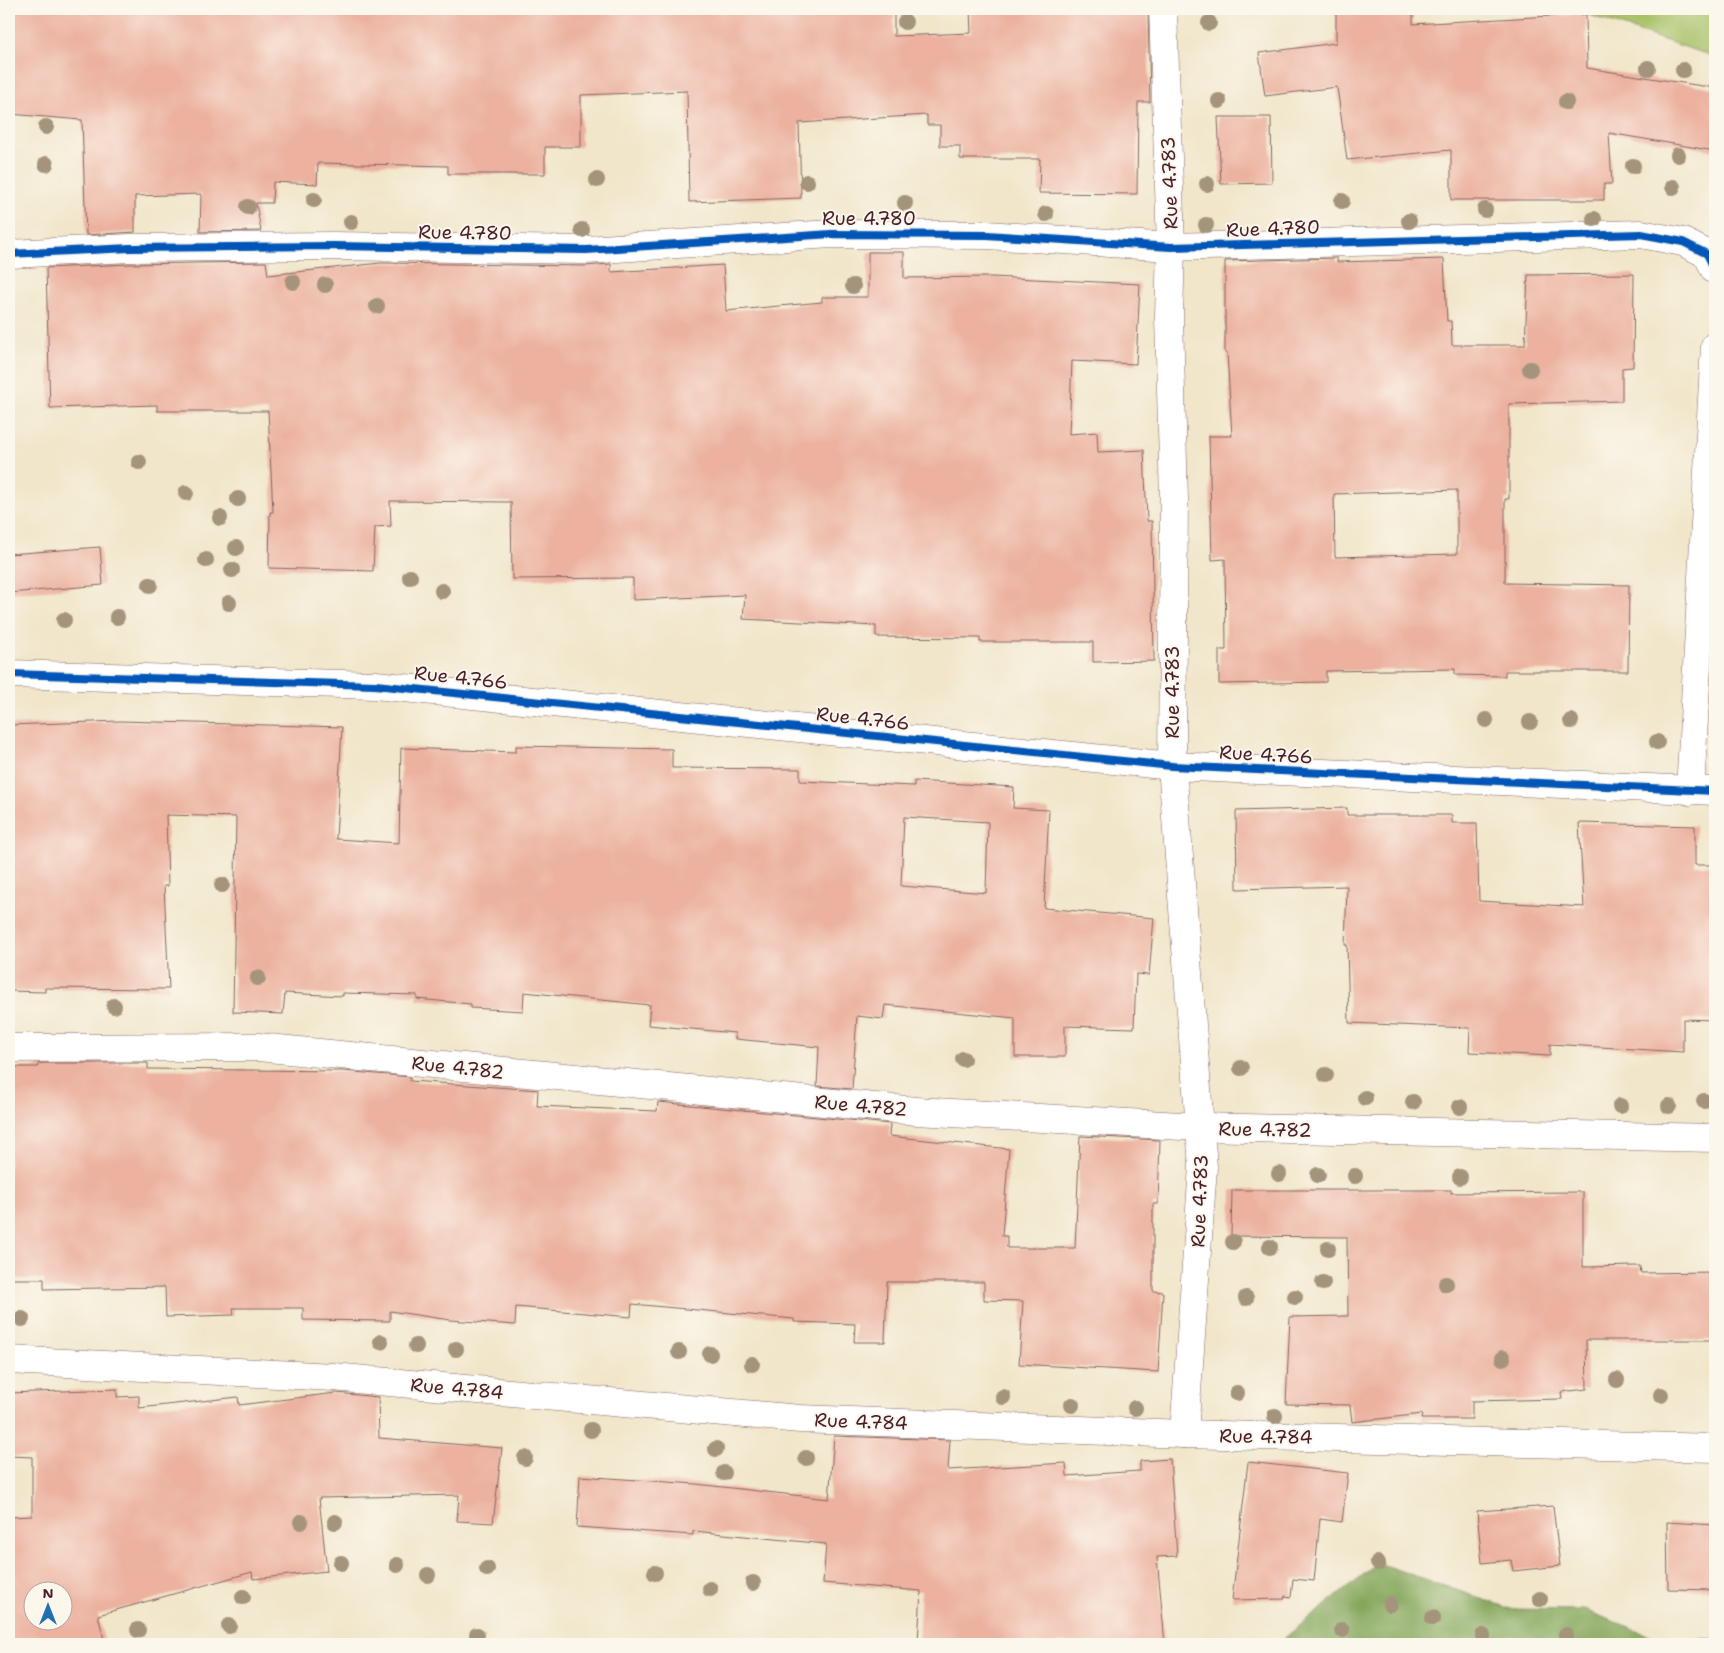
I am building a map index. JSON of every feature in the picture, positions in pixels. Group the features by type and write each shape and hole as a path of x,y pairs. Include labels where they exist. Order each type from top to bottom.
{"street":[{"name":"Rue 4.783","path":"1163,9 1171,246 1169,317 1174,500 1172,766 1204,1167 1184,1434"},
{"name":"Rue 4.780","path":"9,254 130,248 324,246 586,250 830,234 987,235 1171,246 1642,234 1683,242 1707,254 1715,270"},
{"path":"1703,791 1715,346"},
{"name":"Rue 4.766","path":"9,674 375,685 1172,766 1703,791"},
{"name":"Rue 4.782","path":"9,1048 258,1047 916,1111 1200,1127 1715,1138"},
{"name":"Rue 4.784","path":"9,1360 333,1378 800,1418 1184,1434 1715,1448"}],"green space":[{"path":"1582,9 1715,9 1715,57 1586,14"},
{"path":"1378,1563 1511,1609 1584,1610 1659,1638 1715,1640 1715,1644 1277,1644"}],"building":[{"path":"9,9 894,9 894,36 971,33 970,9 1148,9 1150,102 1138,102 1137,194 1039,193 1040,159 960,159 960,146 940,146 940,125 927,125 927,115 799,123 801,198 689,202 687,91 581,95 581,147 545,147 545,174 448,174 448,166 318,163 317,184 273,182 272,203 256,203 261,231 200,232 201,194 135,196 135,232 86,235 82,120 9,114"},
{"path":"1336,9 1413,9 1413,24 1586,14 1587,68 1715,88 1715,151 1609,133 1612,184 1604,184 1604,200 1451,200 1451,150 1347,160 1337,87 1265,96 1259,53 1336,43"},
{"path":"1218,117 1271,117 1272,183 1221,184"},
{"path":"868,252 904,252 904,278 992,277 1140,284 1136,364 1072,361 1069,434 1097,432 1098,452 1144,450 1147,521 1152,521 1154,661 1093,662 1093,642 980,642 980,638 876,637 876,626 743,619 745,595 633,600 633,578 512,579 511,502 390,501 391,526 375,527 373,571 269,568 270,512 273,512 268,411 157,411 157,405 50,408 46,268 130,264 266,262 268,275 381,263 586,266 611,264 611,272 723,265 726,311 822,302 822,297 868,297"},
{"path":"1337,258 1337,262 1444,259 1447,321 1451,321 1452,345 1525,345 1528,275 1634,274 1633,367 1622,368 1622,401 1509,404 1509,499 1505,499 1505,583 1629,585 1628,671 1505,671 1505,676 1455,675 1455,669 1326,671 1326,682 1219,684 1219,650 1226,650 1225,559 1212,560 1209,436 1232,436 1227,353 1225,353 1225,261","holes":["1457,490 1457,554 1335,557 1334,494"]},
{"path":"100,547 103,585 9,593 9,554"},
{"path":"120,721 342,727 336,839 399,843 401,748 516,752 516,746 672,749 672,768 800,769 800,781 914,786 914,781 1014,787 1013,808 1049,810 1044,908 1154,918 1149,975 1136,974 1134,1028 1065,1026 1065,1057 1015,1057 1015,1018 885,1005 883,1019 857,1016 852,1089 817,1086 819,1047 735,1039 735,1033 648,1025 650,1005 524,992 523,1011 471,1008 471,1004 417,999 417,995 343,993 343,996 285,993 283,1014 233,1012 236,817 166,815 168,886 164,886 169,989 45,988 45,992 9,991 9,725","holes":["904,817 988,822 986,893 901,886"]},
{"path":"1347,808 1347,815 1452,815 1452,823 1477,823 1479,901 1584,907 1579,823 1695,826 1695,865 1715,865 1715,1020 1683,1019 1683,1052 1550,1044 1550,1056 1469,1052 1470,1028 1349,1023 1347,945 1345,945 1347,886 1237,889 1236,811"},
{"path":"148,1063 148,1069 343,1071 410,1077 410,1081 538,1090 537,1106 657,1111 658,1102 890,1124 889,1136 1009,1149 1002,1236 1007,1236 1007,1248 1075,1248 1080,1136 1160,1140 1158,1204 1153,1204 1153,1291 1163,1292 1158,1372 1019,1364 1023,1301 984,1300 984,1282 887,1282 885,1342 854,1342 855,1324 794,1322 794,1319 632,1304 631,1317 516,1307 515,1325 450,1320 390,1311 390,1321 303,1320 303,1308 233,1308 234,1315 166,1317 165,1287 44,1289 44,1279 9,1279 9,1067 38,1067 38,1064"},
{"path":"1232,1190 1451,1190 1451,1193 1583,1192 1583,1267 1640,1266 1641,1273 1715,1272 1715,1340 1586,1340 1587,1389 1561,1392 1562,1399 1472,1401 1472,1419 1421,1419 1422,1414 1352,1422 1350,1405 1286,1404 1290,1317 1348,1316 1347,1237 1231,1236"},
{"path":"117,1389 117,1397 139,1396 139,1408 238,1397 239,1405 336,1393 378,1397 379,1438 502,1448 493,1523 457,1521 459,1495 319,1498 327,1571 253,1579 252,1572 98,1615 105,1644 9,1644 9,1517 32,1516 32,1457 9,1456 9,1393"},
{"path":"834,1436 950,1440 948,1470 1066,1463 1067,1476 1140,1471 1140,1461 1170,1459 1177,1556 1157,1557 1165,1644 953,1644 918,1642 921,1591 823,1583 826,1544 693,1531 693,1535 577,1527 580,1476 696,1484 829,1499"},
{"path":"1248,1462 1348,1473 1342,1522 1320,1519 1314,1581 1293,1579 1291,1597 1285,1596 1284,1599 1232,1600"},
{"path":"1553,1506 1560,1566 1513,1571 1511,1560 1482,1563 1477,1511"},
{"path":"1667,1522 1715,1525 1715,1590 1668,1589"}],"cycle path":[{"path":"9,254 130,248 334,246 586,250 831,234 987,235 1171,247 1641,234 1683,242 1707,254 1715,270"},
{"path":"9,674 375,685 1172,766 1715,791"}]}
